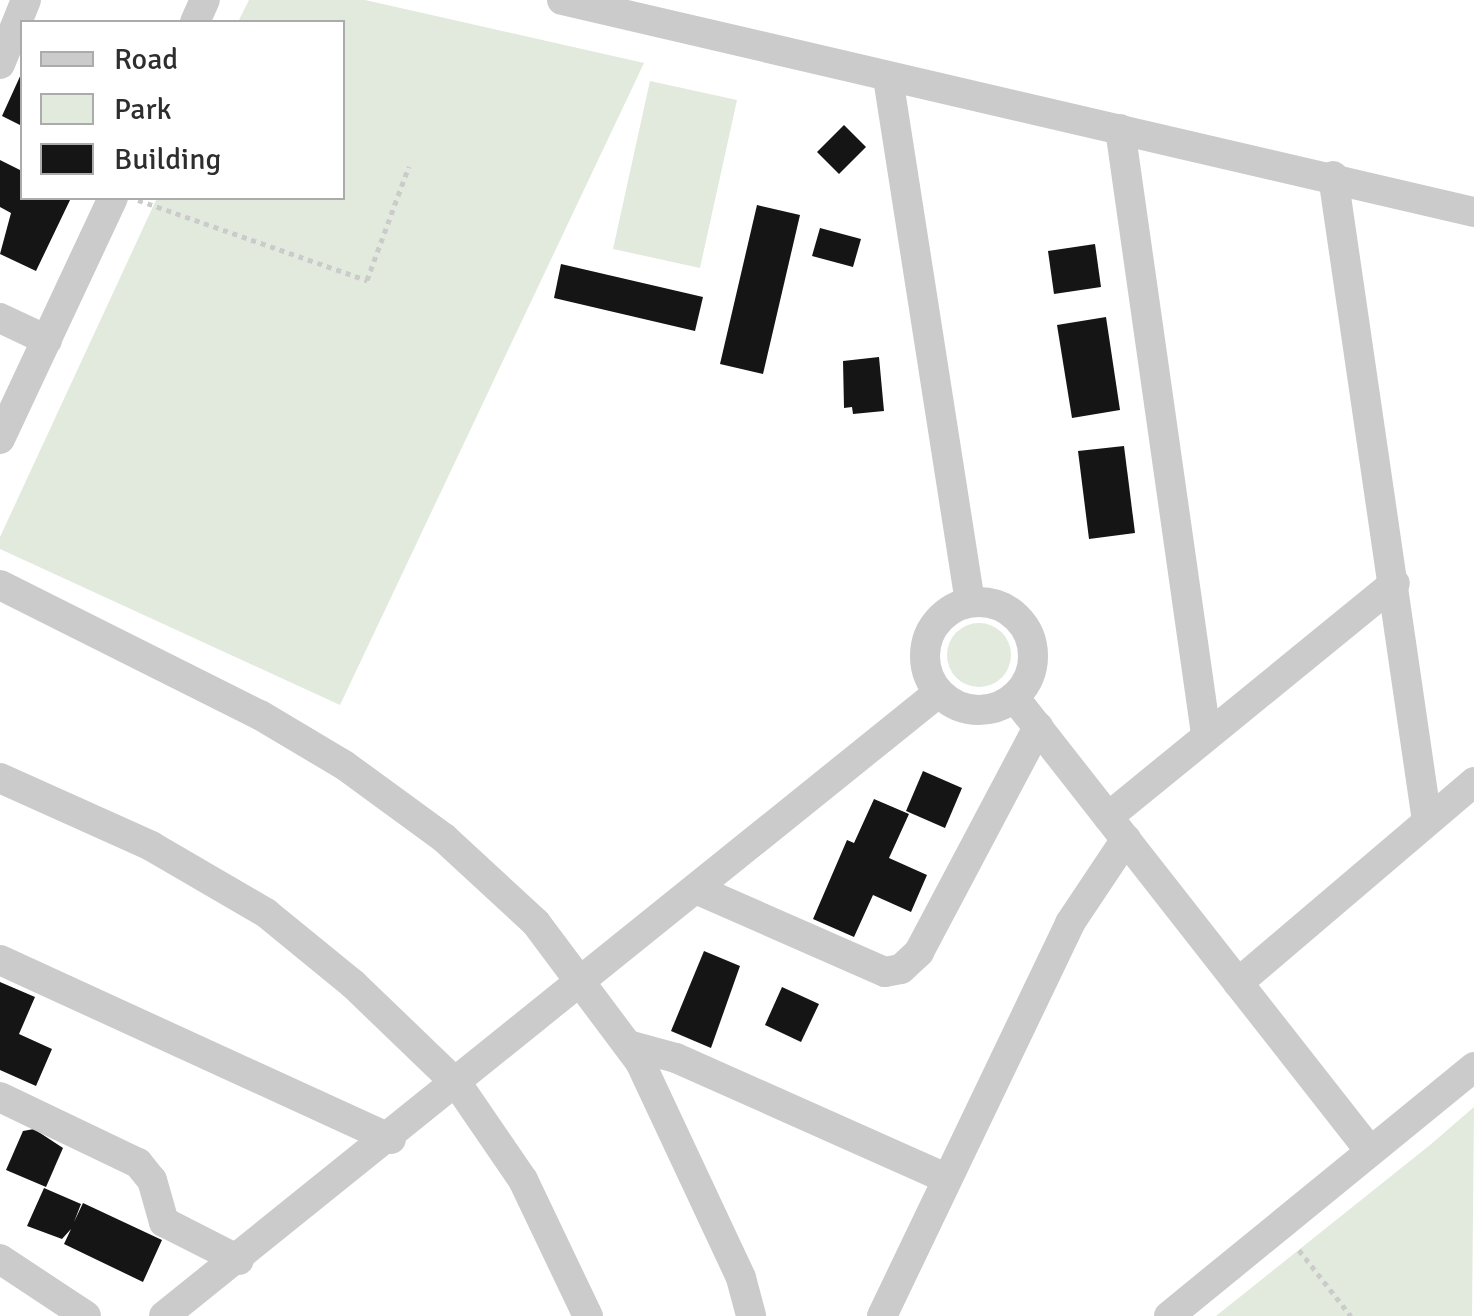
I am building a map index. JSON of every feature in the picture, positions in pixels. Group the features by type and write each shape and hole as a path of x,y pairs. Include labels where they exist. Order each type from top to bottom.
{"street":[{"path":"0,64 26,0"},
{"path":"562,0 888,78 1333,176 1474,212"},
{"path":"888,78 970,602"},
{"path":"1120,129 1206,734"},
{"path":"1333,176 1427,820"},
{"path":"0,440 112,200"},
{"path":"0,318 47,340"},
{"path":"882,1316 945,1178 1117,828 1206,734 1395,582"},
{"path":"0,585 260,715 344,765 444,838 536,922 628,1045 741,1278 751,1316"},
{"path":"970,602 1004,608 1028,633 1032,667 1014,698 967,710 938,693 924,663 930,630 954,607 970,602"},
{"path":"164,1316 458,1086 580,982 938,693"},
{"path":"1014,698 1370,1151"},
{"path":"698,890 885,972 901,969 919,952 1038,727"},
{"path":"1238,982 1474,782"},
{"path":"2,785 151,846 266,913 353,984 458,1086 524,1180 588,1316"},
{"path":"0,960 391,1139"},
{"path":"628,1045 676,1058 945,1178"},
{"path":"1169,1316 1474,1067"},
{"path":"0,1097 138,1162 152,1180 164,1222 239,1260"},
{"path":"0,1258 86,1316"}],"path":[{"path":"136,200 366,280 409,166"},
{"path":"1298,1250 1351,1316"}],"green space":[{"path":"249,0 365,0 644,63 340,705 0,549 0,537 156,200 345,200 345,20 239,20"},
{"path":"650,81 737,100 700,268 613,249"},
{"path":"979,623 1002,632 1011,655 1002,678 979,687 956,678 947,655 956,632"},
{"path":"1474,1107 1472,1316 1216,1316 1430,1145"}],"building":[{"path":"20,76 20,125 2,116"},
{"path":"844,125 866,147 839,174 817,152"},
{"path":"0,160 20,170 20,200 70,200 36,271 0,254 11,213 0,207"},
{"path":"757,205 800,215 763,374 720,364"},
{"path":"820,228 861,239 853,267 812,256"},
{"path":"1095,244 1101,287 1054,294 1048,251"},
{"path":"561,264 703,297 695,331 554,298"},
{"path":"1106,317 1120,410 1072,418 1057,325"},
{"path":"879,357 884,411 853,414 852,407 844,408 843,361"},
{"path":"1124,446 1135,533 1089,539 1078,451"},
{"path":"923,771 962,788 945,828 906,811"},
{"path":"874,799 909,814 889,858 927,875 911,912 873,895 854,937 813,919 847,840 854,843"},
{"path":"704,951 740,966 711,1048 671,1031"},
{"path":"0,982 35,997 19,1034 52,1049 36,1086 0,1070"},
{"path":"782,987 819,1004 801,1042 765,1025"},
{"path":"34,1129 63,1148 46,1187 6,1170 23,1131"},
{"path":"44,1188 81,1204 74,1222 83,1203 162,1240 143,1282 64,1244 71,1229 62,1239 27,1226"}]}
